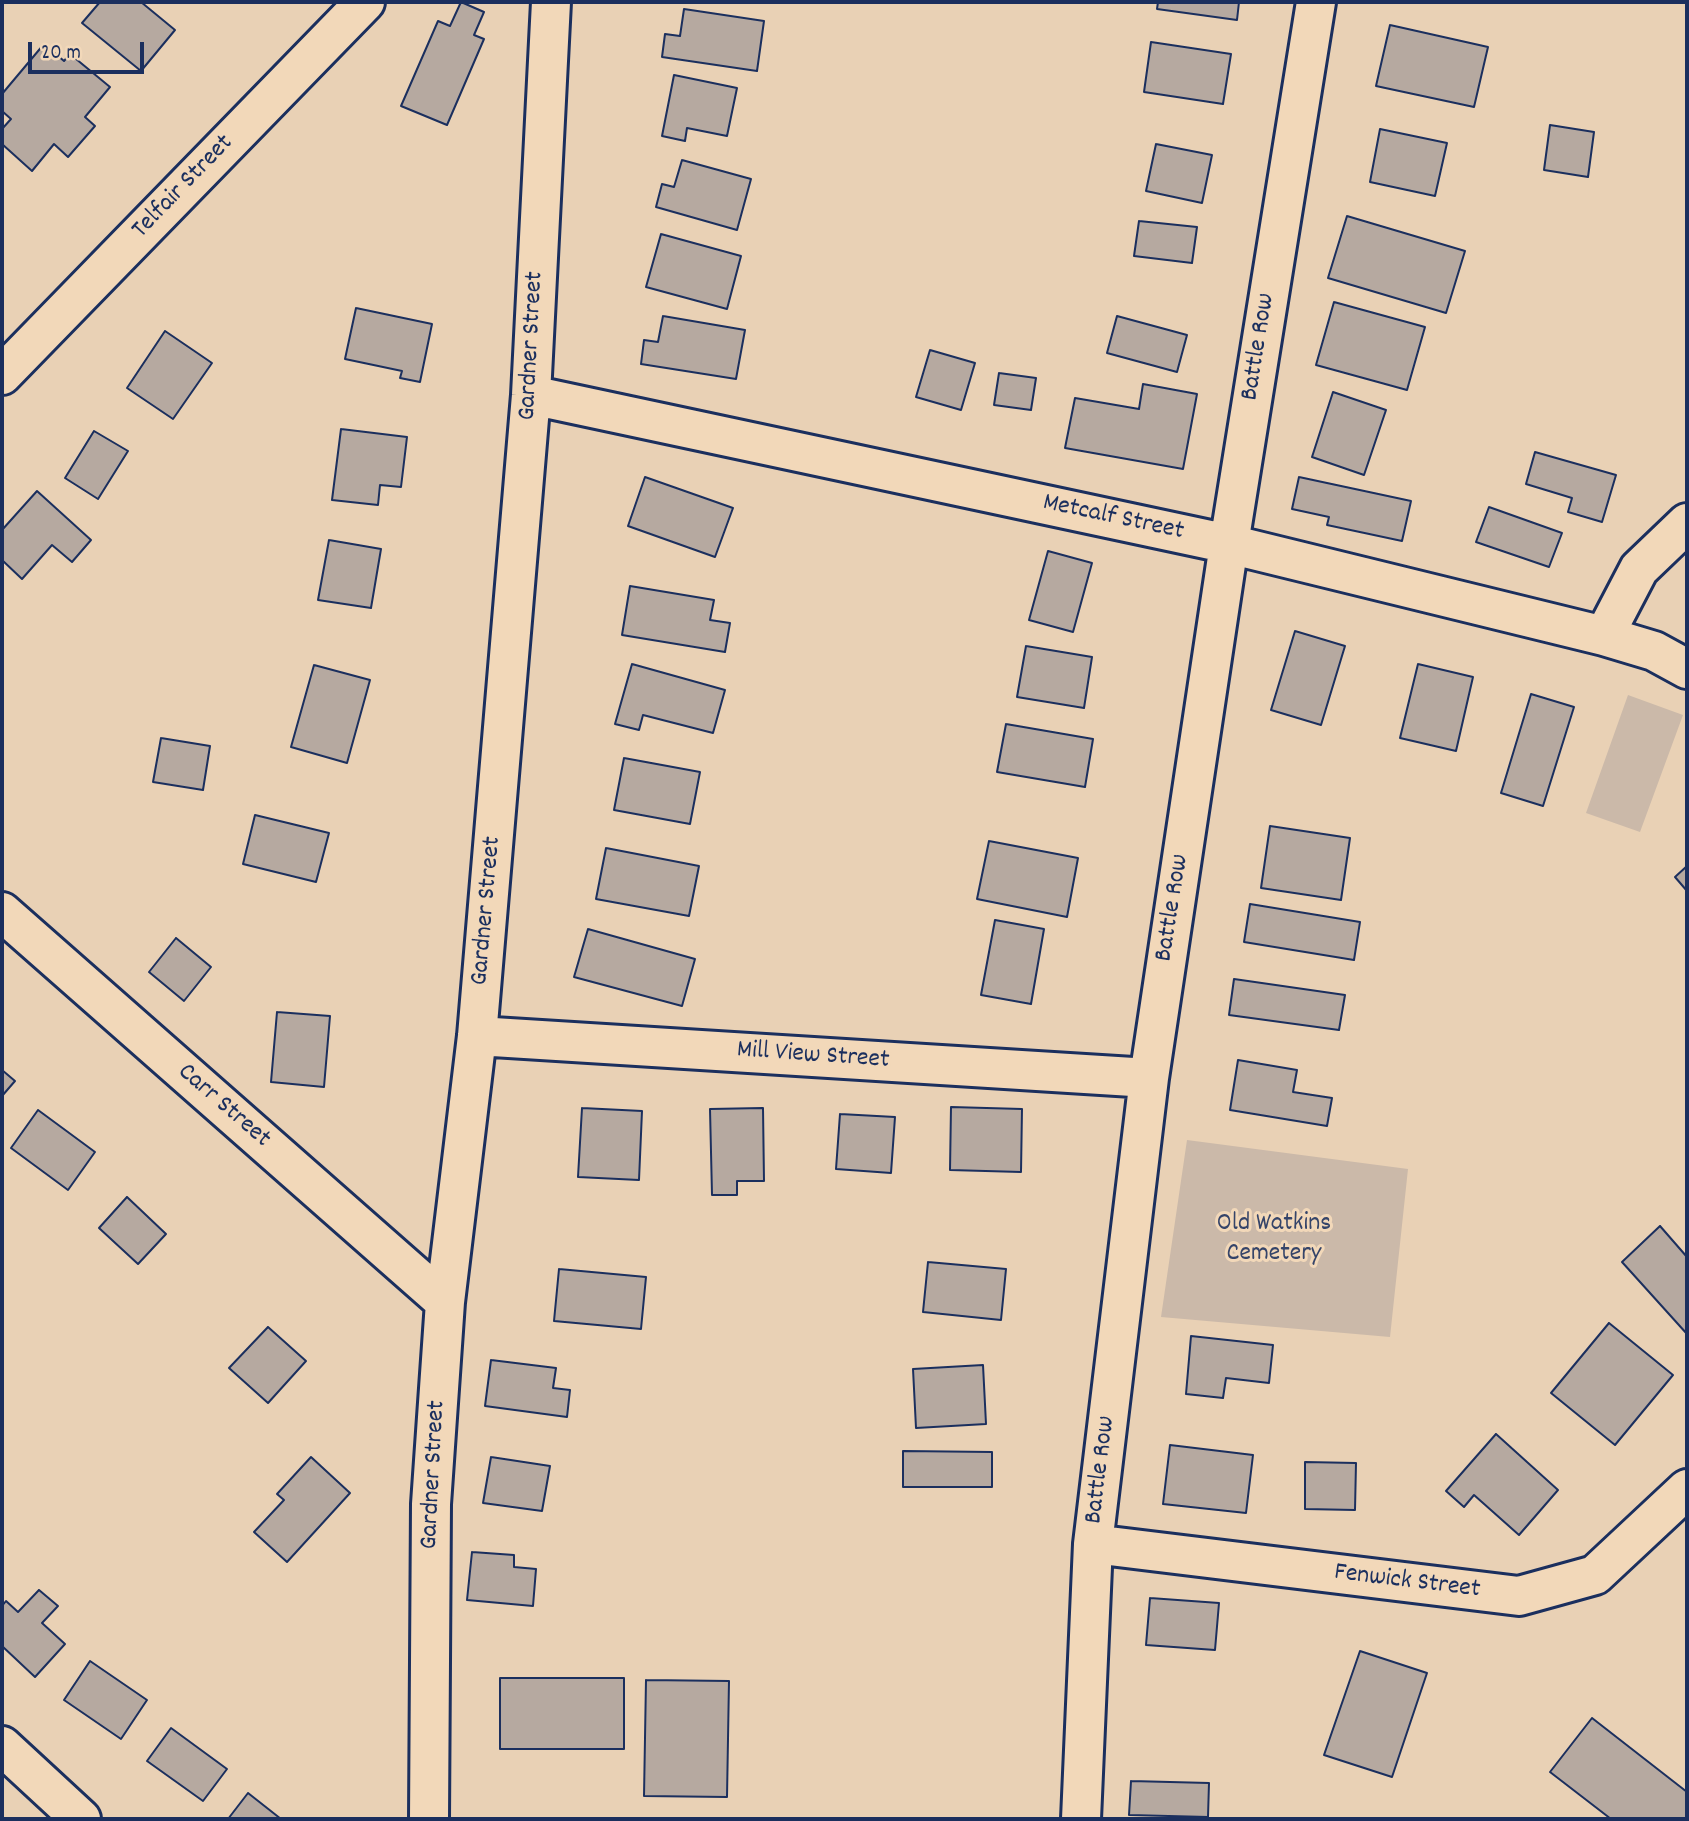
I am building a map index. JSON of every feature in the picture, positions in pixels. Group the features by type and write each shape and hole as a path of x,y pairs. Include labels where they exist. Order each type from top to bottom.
{"street":[{"name":"Telfair Street","path":"2,375 365,2"},
{"name":"Gardner Street","path":"429,1819 431,1504 444,1302 477,1036 531,395 551,2"},
{"name":"Battle Row","path":"1081,1819 1093,1544 1149,1078 1229,544 1316,2"},
{"name":"Metcalf Street","path":"531,395 1229,544 1604,636 1654,650 1687,669"},
{"path":"1604,636 1639,569 1687,523"},
{"name":"Carr Street","path":"2,912 444,1302"},
{"name":"Mill View Street","path":"477,1036 1149,1078"},
{"name":"Fenwick Street","path":"1093,1544 1519,1596 1595,1575 1687,1489"},
{"path":"2,1746 81,1819"}],"green space":[{"path":"1628,695 1683,715 1640,832 1586,813"},
{"name":"Old Watkins Cemetery","path":"1187,1140 1408,1169 1390,1337 1161,1317"}],"building":[{"path":"100,2 141,2 175,30 141,71 82,23"},
{"path":"461,2 484,12 474,35 484,39 447,125 401,106 438,21 450,26"},
{"path":"1158,2 1239,2 1237,20 1157,9"},
{"path":"684,9 764,21 757,71 662,57 665,34 680,36"},
{"path":"1390,25 1488,47 1474,107 1376,86"},
{"path":"1151,42 1231,54 1223,104 1144,92"},
{"path":"44,44 64,61 70,54 110,87 85,117 95,126 68,157 54,144 32,171 2,144 2,129 11,119 2,111 2,94"},
{"path":"674,75 737,88 727,136 687,128 685,141 662,136"},
{"path":"1550,125 1594,132 1588,177 1544,170"},
{"path":"1380,129 1447,143 1435,196 1370,182"},
{"path":"1156,144 1212,155 1202,203 1146,191"},
{"path":"682,160 751,179 737,230 656,207 662,184 674,187"},
{"path":"1347,216 1465,251 1446,313 1328,278"},
{"path":"1139,221 1197,227 1192,263 1134,256"},
{"path":"661,234 741,256 727,309 646,287"},
{"path":"1334,302 1425,327 1407,390 1316,365"},
{"path":"356,308 432,324 420,382 400,378 402,371 345,359"},
{"path":"663,316 745,330 736,379 641,364 644,340 658,342"},
{"path":"1117,316 1187,335 1177,372 1107,353"},
{"path":"165,331 212,363 173,419 127,388"},
{"path":"930,350 975,363 961,410 916,397"},
{"path":"999,373 1036,378 1031,410 994,405"},
{"path":"1143,384 1197,394 1183,469 1065,448 1075,398 1139,409"},
{"path":"1333,392 1386,410 1364,475 1312,457"},
{"path":"341,429 407,437 401,487 380,485 378,505 332,500"},
{"path":"94,431 128,451 98,499 65,478"},
{"path":"1535,452 1616,475 1602,522 1568,512 1572,498 1526,484"},
{"path":"645,477 733,508 715,557 628,526"},
{"path":"1299,477 1411,501 1402,541 1327,525 1329,517 1292,509"},
{"path":"37,491 91,540 72,562 52,545 22,579 2,560 2,530"},
{"path":"1489,507 1562,533 1549,567 1476,542"},
{"path":"329,540 381,549 371,608 318,600"},
{"path":"1048,551 1092,563 1073,632 1029,620"},
{"path":"630,586 714,600 710,620 730,623 725,652 622,635"},
{"path":"1295,631 1345,646 1321,725 1271,710"},
{"path":"1026,646 1092,657 1084,708 1017,697"},
{"path":"632,664 725,690 713,733 643,715 639,730 615,724"},
{"path":"1418,664 1473,677 1456,751 1400,738"},
{"path":"314,665 370,680 347,763 291,747"},
{"path":"1531,694 1574,707 1543,806 1501,793"},
{"path":"1006,724 1093,739 1085,787 997,772"},
{"path":"161,738 210,746 203,790 153,782"},
{"path":"624,758 700,772 690,824 614,810"},
{"path":"255,815 329,833 316,882 243,864"},
{"path":"1270,826 1350,838 1341,900 1261,888"},
{"path":"989,841 1078,858 1067,917 977,899"},
{"path":"606,848 699,866 689,916 596,899"},
{"path":"1687,866 1687,891 1675,877"},
{"path":"1250,904 1360,922 1354,960 1244,942"},
{"path":"995,920 1044,929 1031,1004 981,995"},
{"path":"588,929 695,959 682,1006 574,977"},
{"path":"176,938 211,967 184,1001 149,972"},
{"path":"1234,979 1345,995 1339,1030 1229,1015"},
{"path":"277,1012 330,1016 324,1087 271,1082"},
{"path":"1238,1060 1297,1070 1293,1092 1332,1098 1327,1126 1230,1110"},
{"path":"2,1070 15,1081 2,1096"},
{"path":"951,1107 1022,1109 1021,1172 950,1170"},
{"path":"582,1108 642,1111 639,1180 578,1177"},
{"path":"763,1108 764,1181 737,1181 737,1195 712,1195 710,1109"},
{"path":"38,1110 95,1152 68,1190 11,1148"},
{"path":"840,1114 895,1117 891,1173 836,1169"},
{"path":"127,1197 166,1234 138,1264 99,1228"},
{"path":"1660,1226 1687,1257 1687,1334 1622,1262"},
{"path":"928,1262 1006,1269 1001,1320 923,1312"},
{"path":"559,1269 646,1277 641,1329 554,1321"},
{"path":"1609,1323 1673,1375 1615,1445 1551,1393"},
{"path":"268,1327 306,1361 268,1403 229,1368"},
{"path":"1191,1336 1273,1345 1269,1383 1226,1378 1223,1398 1186,1394"},
{"path":"491,1360 556,1368 553,1388 570,1390 567,1417 485,1406"},
{"path":"983,1365 986,1424 916,1428 913,1369"},
{"path":"1496,1434 1558,1490 1519,1535 1474,1495 1464,1507 1446,1491"},
{"path":"1170,1445 1253,1455 1246,1513 1163,1504"},
{"path":"903,1451 992,1452 992,1487 903,1487"},
{"path":"311,1457 350,1493 287,1562 254,1532 284,1500 277,1494"},
{"path":"491,1457 550,1466 542,1511 483,1503"},
{"path":"1305,1462 1356,1463 1355,1510 1305,1509"},
{"path":"472,1552 514,1555 514,1567 536,1569 533,1606 467,1600"},
{"path":"39,1590 58,1606 42,1623 65,1644 35,1677 2,1646 2,1606 6,1601 18,1612"},
{"path":"1150,1598 1219,1603 1215,1650 1146,1645"},
{"path":"1360,1651 1427,1673 1392,1777 1324,1755"},
{"path":"90,1661 147,1700 121,1739 64,1700"},
{"path":"500,1678 624,1678 624,1749 500,1749"},
{"path":"646,1680 729,1681 727,1797 644,1796"},
{"path":"1592,1718 1687,1792 1687,1819 1611,1819 1550,1772"},
{"path":"171,1728 227,1769 203,1801 147,1761"},
{"path":"1131,1781 1209,1783 1208,1817 1129,1815"},
{"path":"248,1793 281,1819 228,1819"}]}
